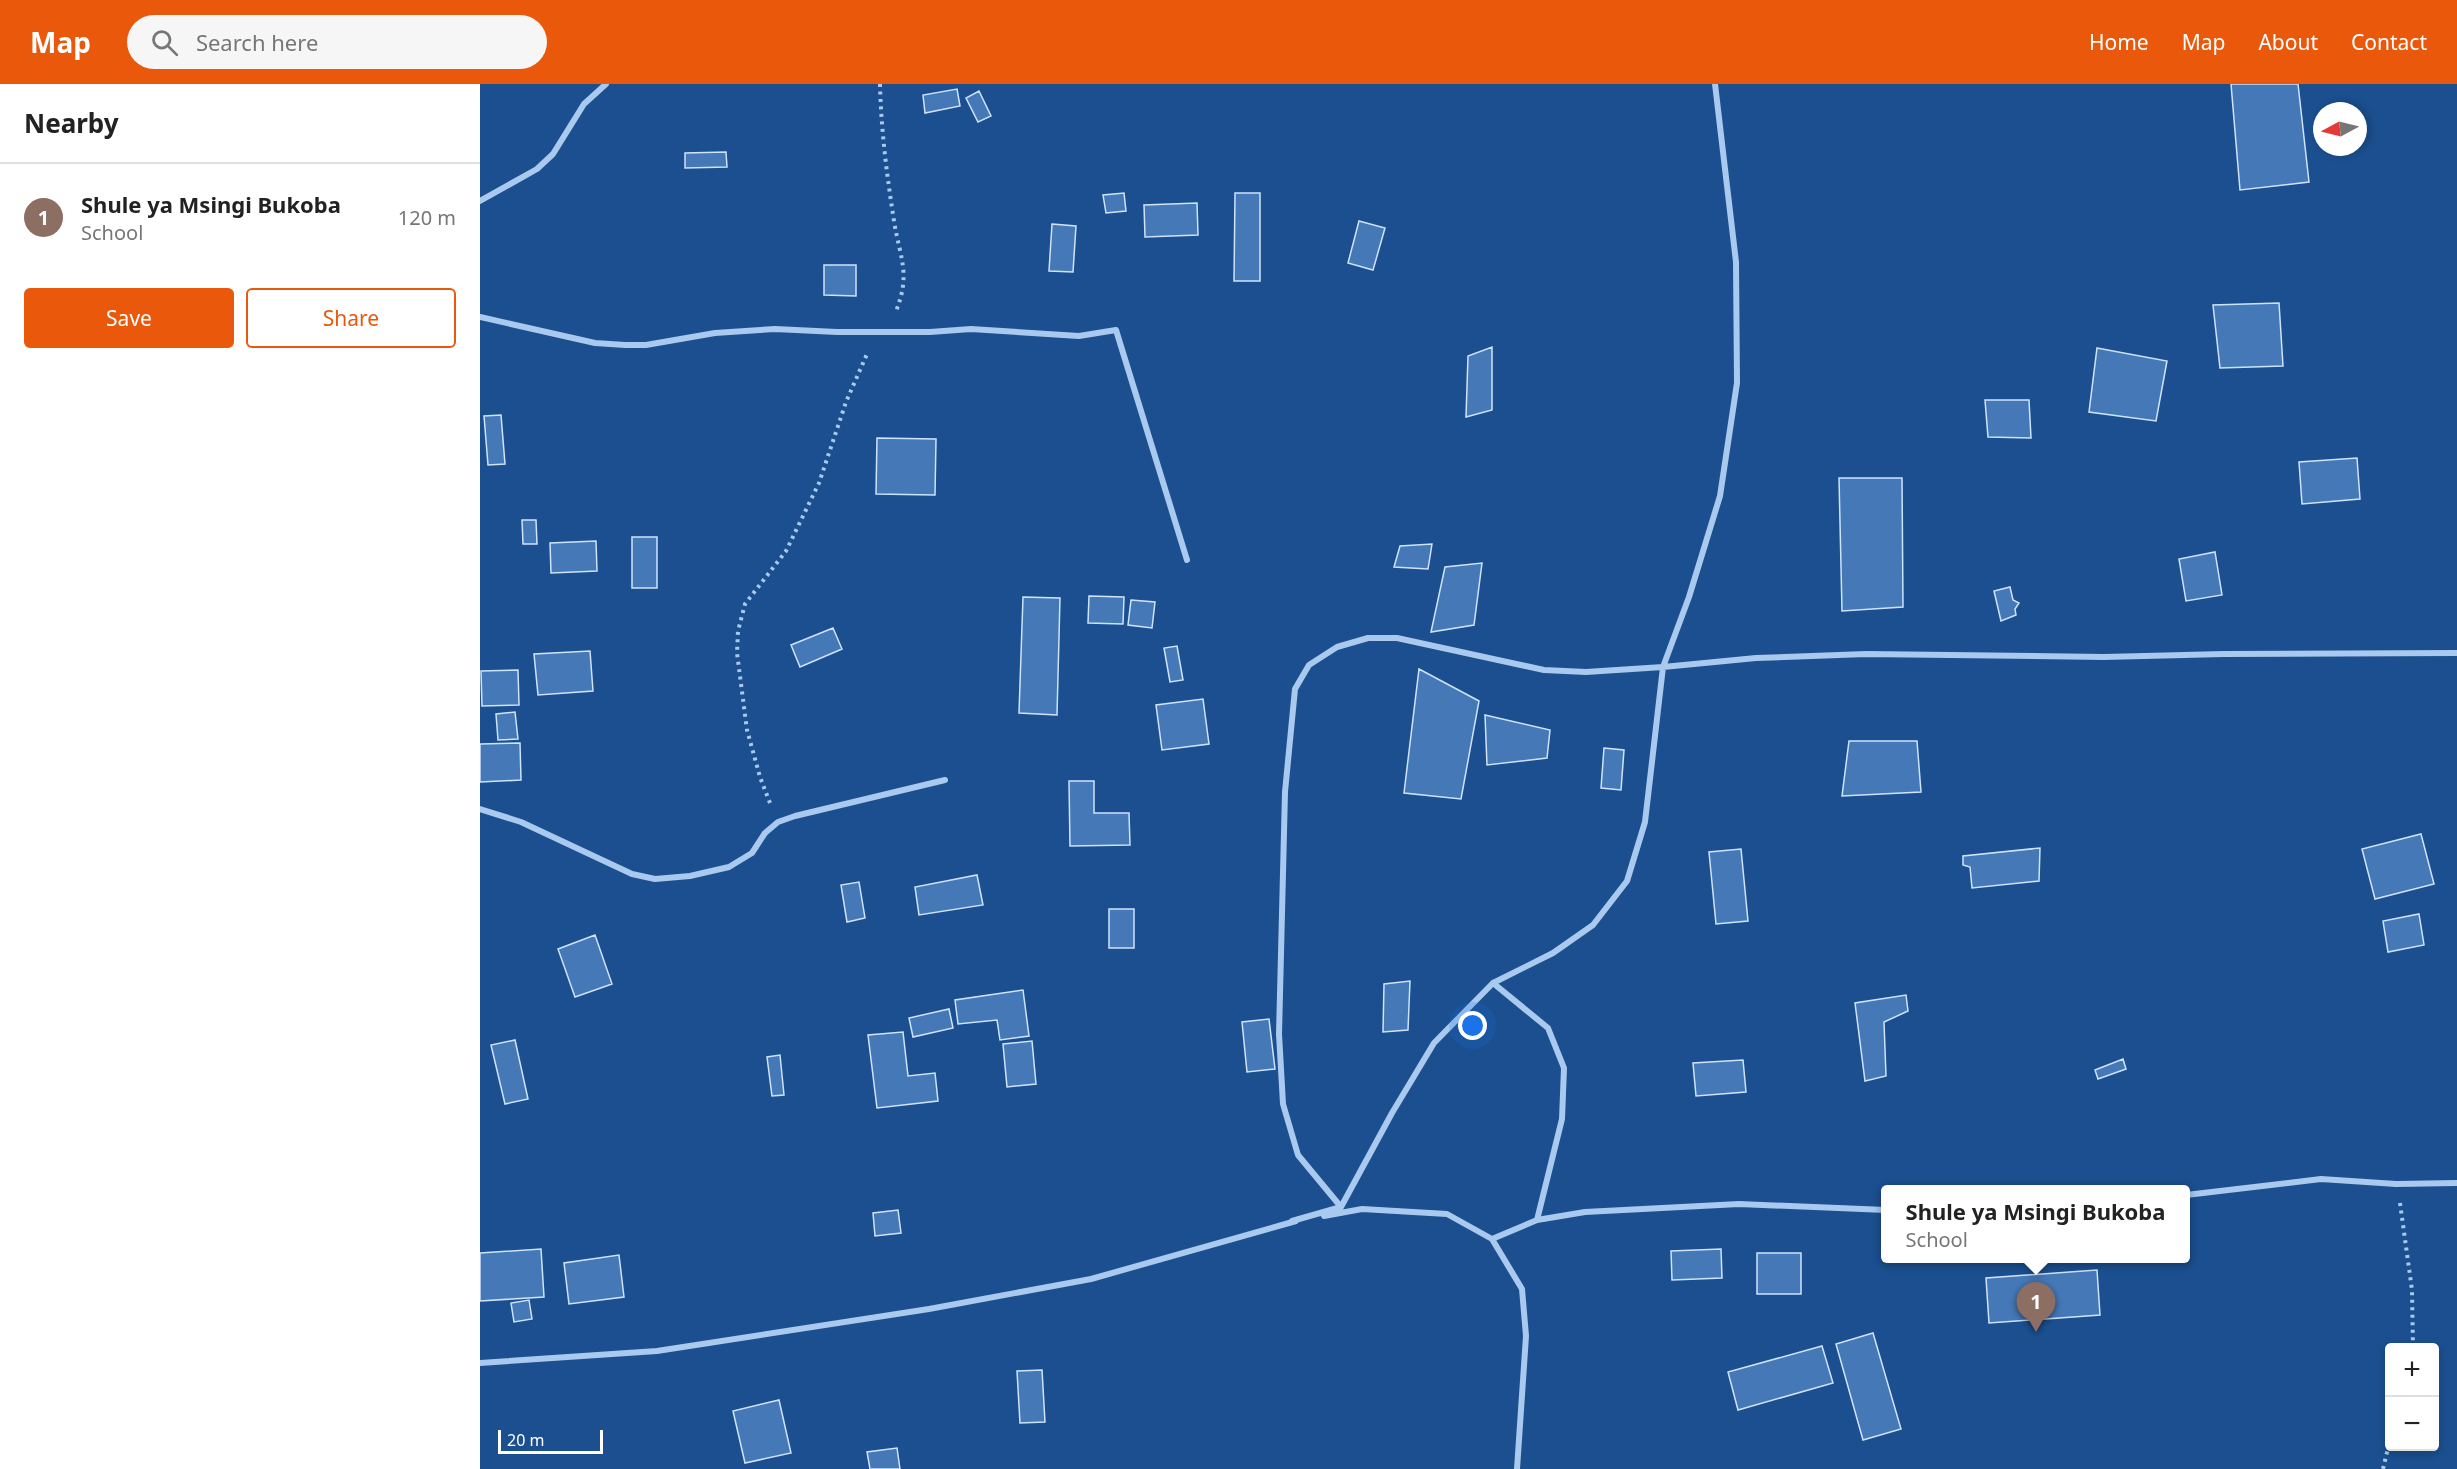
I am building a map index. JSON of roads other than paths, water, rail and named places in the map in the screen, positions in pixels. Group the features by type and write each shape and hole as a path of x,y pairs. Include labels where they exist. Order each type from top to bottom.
{"street":[{"path":"480,201 537,169 554,154 584,105 606,84"},
{"path":"480,1363 657,1351 929,1309 1091,1279 1341,1207 1392,1113 1434,1043 1493,983 1554,952 1593,925 1627,881 1645,822 1663,667 1689,597 1720,496 1737,383 1736,262 1715,84"},
{"path":"480,317 595,343 625,345 676,341 715,333 775,329 837,332 970,329 1079,336 1116,330 1187,560"},
{"path":"1341,1207 1298,1155 1283,1104 1279,1034 1285,792 1295,689 1309,665 1337,647 1368,638 1397,638 1544,669 1586,672 1756,658 1866,654 2103,657 2457,653"},
{"path":"480,809 521,822 632,874 655,879 690,876 729,867 752,853 765,833 778,822 818,810 945,780"},
{"path":"1493,983 1548,1028 1564,1068 1562,1119 1537,1220"},
{"path":"2190,1195 2321,1179 2396,1184 2457,1183"},
{"path":"1492,1239 1537,1220 1585,1212 1739,1204 1881,1210"},
{"path":"1292,1221 1362,1209 1447,1214 1492,1239 1522,1289 1526,1336 1517,1469"}],"place":[{"name":"Shule ya Msingi Bukoba","path":"2036,1332"}]}
